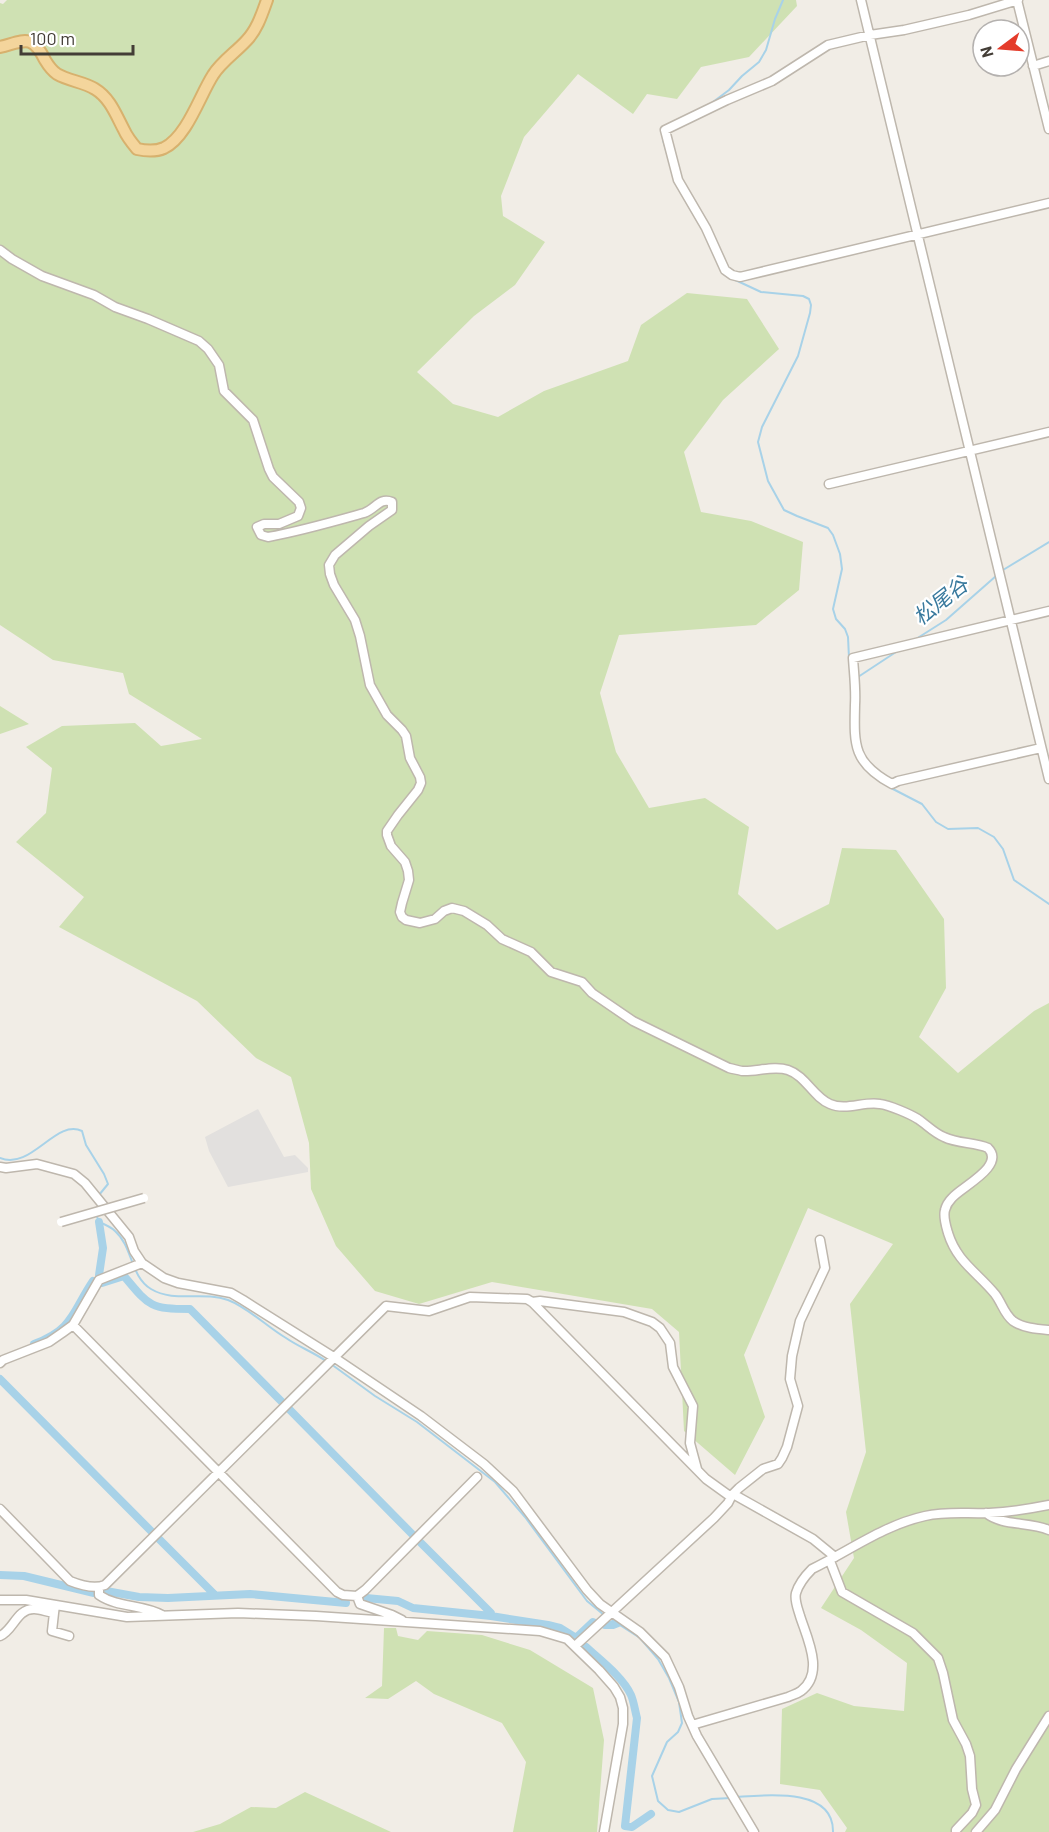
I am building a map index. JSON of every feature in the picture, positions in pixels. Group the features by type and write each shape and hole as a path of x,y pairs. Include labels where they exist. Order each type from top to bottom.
{"main road":[{"path":"0,47 31,41 39,47 54,72 71,81 94,88 105,96 137,149 152,152 165,148 175,140 191,118 214,72 248,40 267,0"}],"street":[{"path":"861,0 1049,779"},
{"path":"1049,129 1017,0 969,15 828,45 772,81 665,130 678,180 706,228 725,270 740,277 1049,203"},
{"path":"1033,66 1049,61"},
{"path":"0,250 42,276 94,295 115,307 185,334 208,349 219,365 224,392 253,420 273,477 299,502 301,508 298,516 279,524 264,524 257,527 261,535 268,537 319,526 369,511 386,500 392,502 392,510 334,555 329,565 334,585 358,628 370,685 387,715 406,736 410,758 420,777 421,783 418,790 387,831 391,846 405,862 408,871 409,880 400,912 402,917 405,920 420,923 435,919 444,911 452,908 464,911 488,925 502,939 531,952 551,972 582,982 592,993 633,1021 729,1068 741,1071 788,1070 830,1104 838,1107 882,1104 917,1118 933,1131 956,1142 988,1148 992,1151 993,1158 990,1165 978,1179 950,1200 945,1212 945,1225 952,1248 996,1295 1006,1314 1012,1320 1021,1325 1049,1330"},
{"path":"829,483 1049,432"},
{"path":"1041,748 891,784 867,767 857,752 854,732 853,658 1049,611"},
{"path":"0,1167 37,1164 74,1174 85,1183 129,1237 142,1263 164,1278 178,1283 231,1293 335,1358 421,1416 496,1474 528,1509 587,1590 600,1604 640,1632 665,1657 697,1736 754,1832"},
{"path":"61,1222 144,1198"},
{"path":"575,1647 714,1518 732,1496 763,1469 778,1464 782,1458 798,1406 790,1380 792,1356 800,1321 825,1268 820,1240"},
{"path":"1,1361 49,1342 74,1324 99,1280 142,1263"},
{"path":"0,1509 70,1581 99,1587 105,1585 386,1306 429,1311 470,1297 527,1299 706,1479 732,1496 813,1539 832,1559 842,1592 913,1633 938,1658 953,1720 970,1756 972,1789 976,1805 956,1832"},
{"path":"532,1302 540,1301 624,1312 652,1322 660,1328 670,1343 673,1367 693,1406 690,1443 697,1469"},
{"path":"74,1324 343,1595 357,1596 373,1582 477,1477"},
{"path":"692,1725 788,1697 808,1683 812,1672 813,1656 795,1594 803,1578 812,1569 906,1521 927,1515 956,1512 986,1513 1049,1505"},
{"path":"986,1513 993,1519 1040,1526 1049,1530"},
{"path":"99,1587 99,1595 104,1599 153,1610 163,1616"},
{"path":"357,1596 360,1604 405,1622"},
{"path":"0,1600 26,1600 54,1609"},
{"path":"0,1636 8,1632 23,1612 34,1609 54,1609 127,1617 238,1613 405,1622 540,1631 567,1639 614,1687 623,1708 623,1724 604,1832"},
{"path":"54,1609 52,1631 69,1636"},
{"path":"976,1832 995,1810 1016,1769 1049,1716"}],"green space":[{"path":"7,0 796,0 797,6 749,57 701,67 677,99 647,94 633,114 578,74 524,137 501,196 503,216 545,242 515,285 474,316 417,372 453,404 498,417 544,391 628,361 641,325 687,293 747,299 779,349 723,400 684,452 701,512 751,521 803,542 799,590 756,625 619,635 600,693 616,752 649,808 705,798 749,827 738,894 777,930 829,904 842,848 896,850 944,919 946,988 919,1037 958,1073 1034,1011 1049,1003 1049,1832 845,1832 847,1828 820,1790 780,1784 782,1709 817,1693 854,1706 904,1711 907,1663 861,1630 821,1608 854,1558 846,1512 866,1452 850,1304 893,1244 808,1208 744,1355 765,1417 735,1475 684,1431 679,1332 652,1309 492,1282 419,1304 375,1291 336,1246 311,1189 309,1143 291,1077 256,1058 197,1001 59,927 84,897 16,842 46,813 52,768 26,747 62,726 135,723 161,746 202,739 129,694 123,673 53,660 0,625 0,3 3,4"},
{"path":"0,706 29,724 0,734"},
{"path":"384,1628 396,1628 398,1636 418,1640 427,1631 482,1635 530,1650 593,1688 604,1740 597,1832 513,1832 526,1762 502,1723 434,1694 416,1681 388,1699 365,1698 382,1686"},
{"path":"305,1792 391,1832 193,1832 220,1824 251,1807 276,1808"}],"shaded area":[{"path":"258,1109 284,1157 295,1155 308,1168 308,1172 228,1187 209,1151 205,1137"}],"waterway":[{"path":"713,102 759,62 766,50 783,0"},
{"path":"663,140 669,160"},
{"path":"731,278 761,292 803,296 809,299 811,305 798,356 762,427 758,442 768,481 784,510 828,528 833,535 840,554 842,569 833,609 836,619 845,629 848,637 849,658"},
{"name":"松尾谷","path":"1003,570 1049,542"},
{"name":"松尾谷","path":"916,639 946,620 996,576"},
{"name":"松尾谷","path":"858,677 899,650"},
{"path":"891,788 922,804 936,822 948,829 978,828 994,837 1003,849 1014,880 1049,904"},
{"path":"0,1158 11,1160 22,1157 63,1132 72,1129 82,1131 86,1145 108,1184 99,1195"},
{"path":"96,1214 99,1222 112,1228 121,1238 139,1277 151,1289 169,1295 209,1296 228,1300 279,1334 326,1361"},
{"path":"99,1222 103,1248 99,1275"},
{"path":"102,1283 124,1276 151,1304 166,1308 190,1309 283,1403"},
{"path":"34,1344 65,1326 93,1281"},
{"path":"331,1364 375,1396 417,1422 495,1482 525,1517 587,1601 604,1615"},
{"path":"0,1379 152,1532"},
{"path":"288,1408 414,1536"},
{"path":"157,1537 214,1594"},
{"path":"421,1543 491,1613 491,1616"},
{"path":"0,1575 24,1576 94,1593"},
{"path":"106,1591 139,1597 250,1594 346,1603"},
{"path":"366,1598 398,1601 413,1608 491,1616 548,1625 560,1628 576,1638 593,1622 595,1623"},
{"path":"609,1618 640,1638 658,1659 679,1702 682,1723 678,1732 667,1742 652,1776 658,1801 668,1810 679,1812 712,1799 731,1798"},
{"path":"605,1625 618,1623"},
{"path":"586,1647 623,1682 632,1698 637,1718 625,1826 632,1827 651,1814"},
{"path":"737,1797 780,1795 811,1801 822,1807 830,1817 833,1832"}]}
